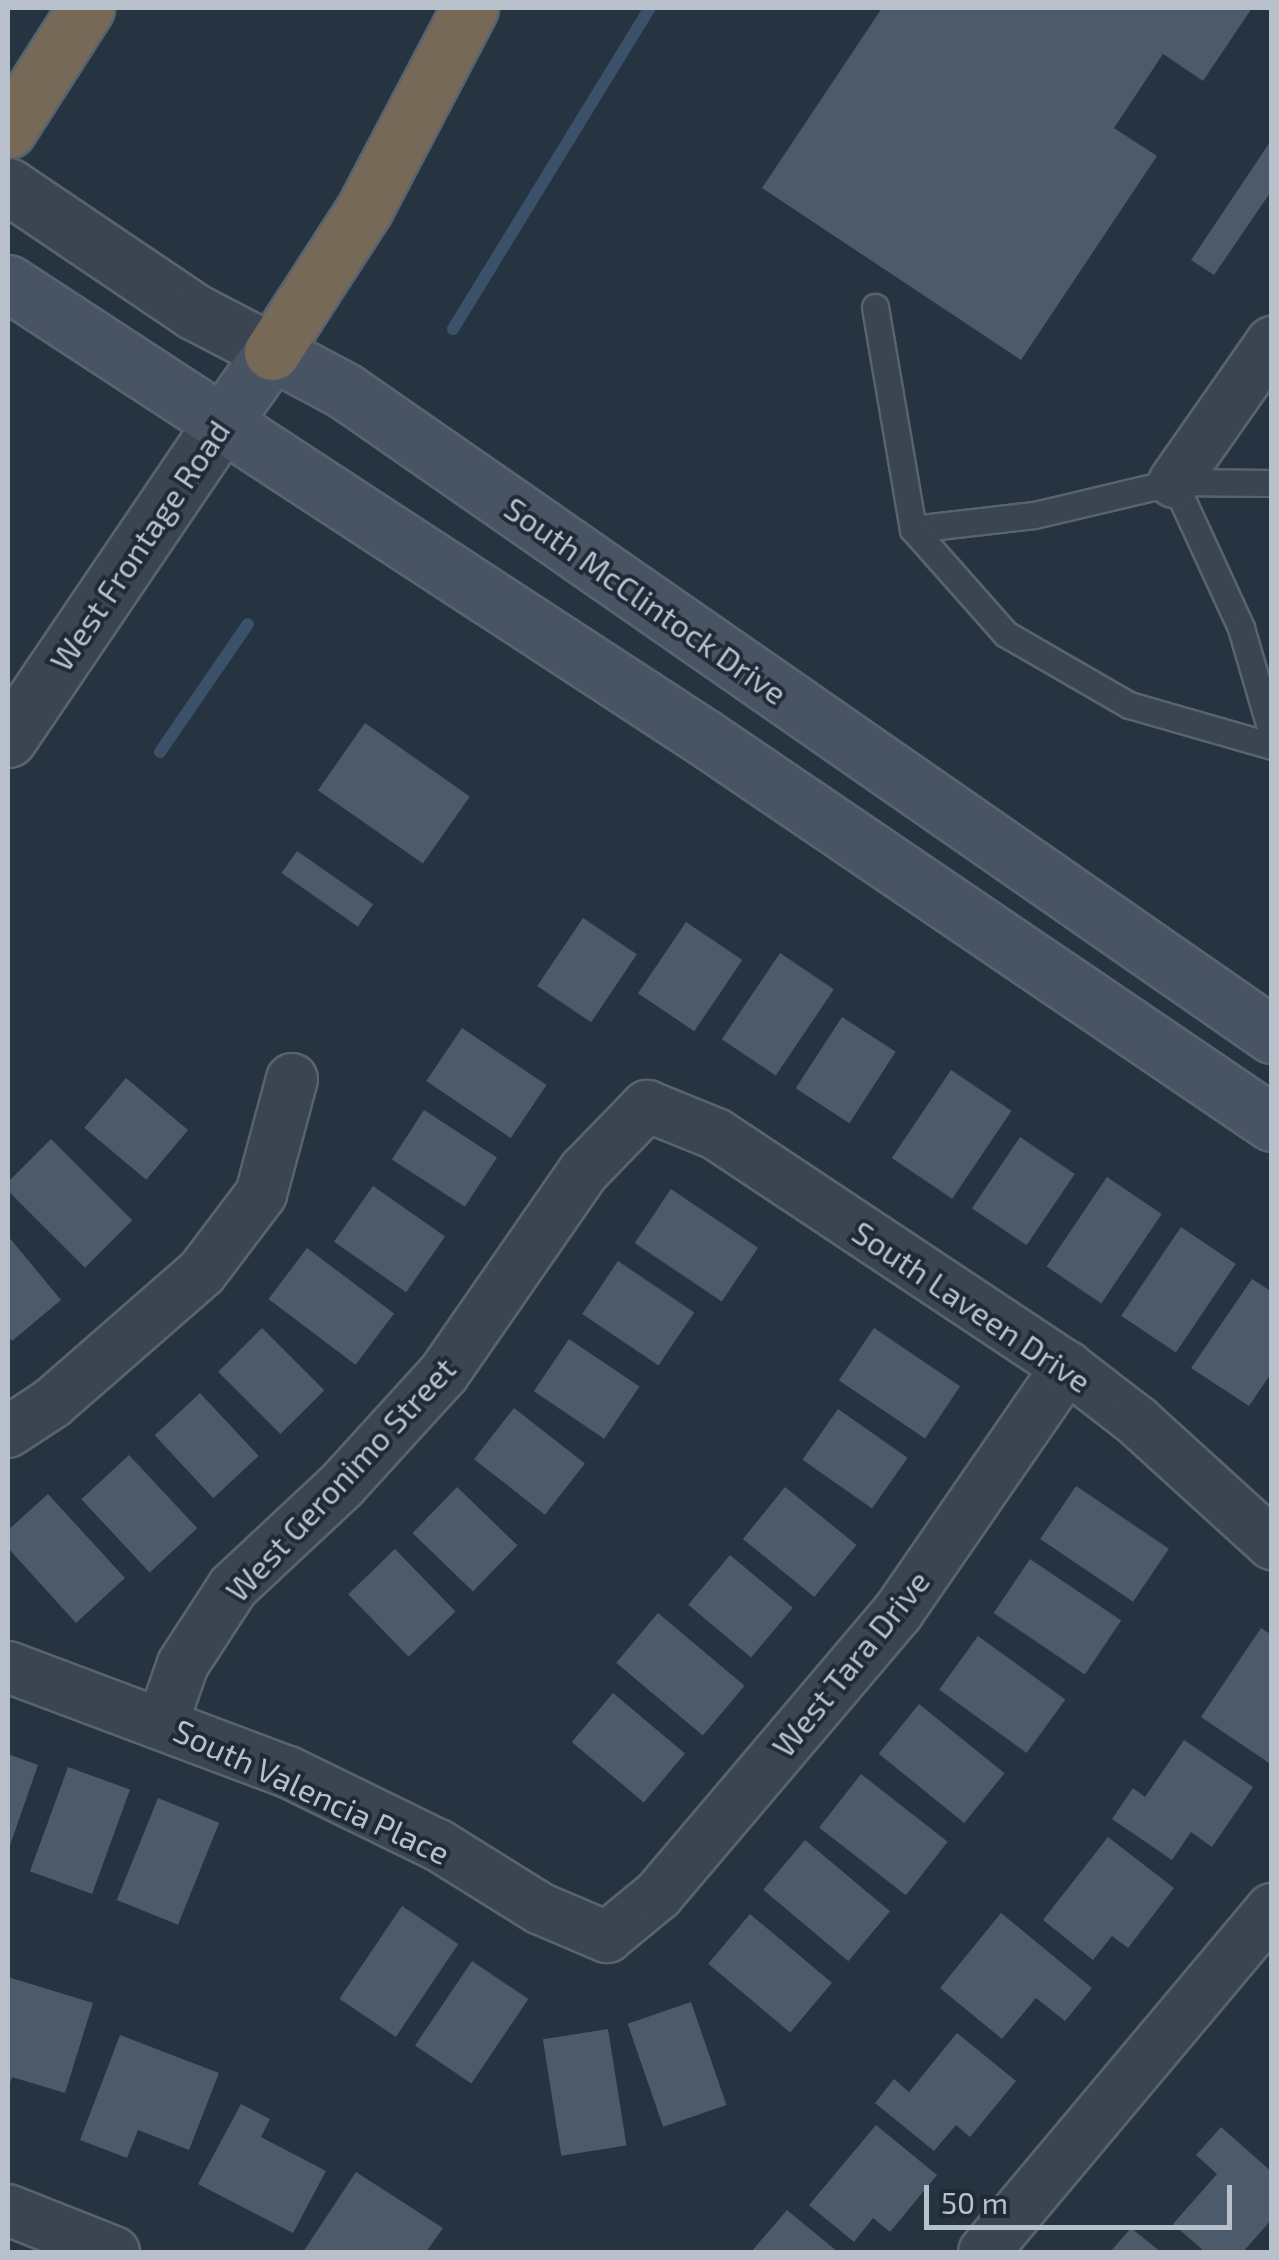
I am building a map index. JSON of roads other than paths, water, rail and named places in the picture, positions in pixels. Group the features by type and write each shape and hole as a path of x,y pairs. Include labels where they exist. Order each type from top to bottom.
{"highway":[{"path":"8,130 86,8"},
{"path":"272,352 365,208 470,8"}],"main road":[{"path":"8,283 704,738 1272,1124"},
{"name":"West Frontage Road","path":"222,423 272,352"},
{"name":"South McClintock Drive","path":"272,352 344,391 1272,1035"}],"street":[{"name":"South McClintock Drive","path":"8,186 135,272 272,352"},
{"path":"1174,482 1272,342"},
{"name":"West Frontage Road","path":"8,738 222,423"},
{"path":"8,1432 52,1403 202,1272 262,1194 292,1079"},
{"name":"South Laveen Drive","path":"647,1106 716,1134 1067,1367 1137,1421 1272,1544"},
{"name":"West Geronimo Street","path":"163,1721 184,1664 233,1587 342,1485 444,1372 584,1171 647,1106"},
{"name":"West Tara Drive","path":"608,1937 658,1895 898,1612 1067,1367"},
{"name":"South Valencia Place","path":"8,1666 163,1721 438,1845 541,1909 608,1937"},
{"path":"984,2252 1272,1909"},
{"path":"8,2210 114,2252"}],"lane":[{"path":"875,307 913,529 1006,634 1130,705 1272,746"},
{"path":"913,529 1034,516 1174,482 1272,483"},
{"path":"1174,482 1241,628 1272,734"}],"waterway":[{"path":"453,329 650,8"},
{"path":"160,752 248,624"}]}
